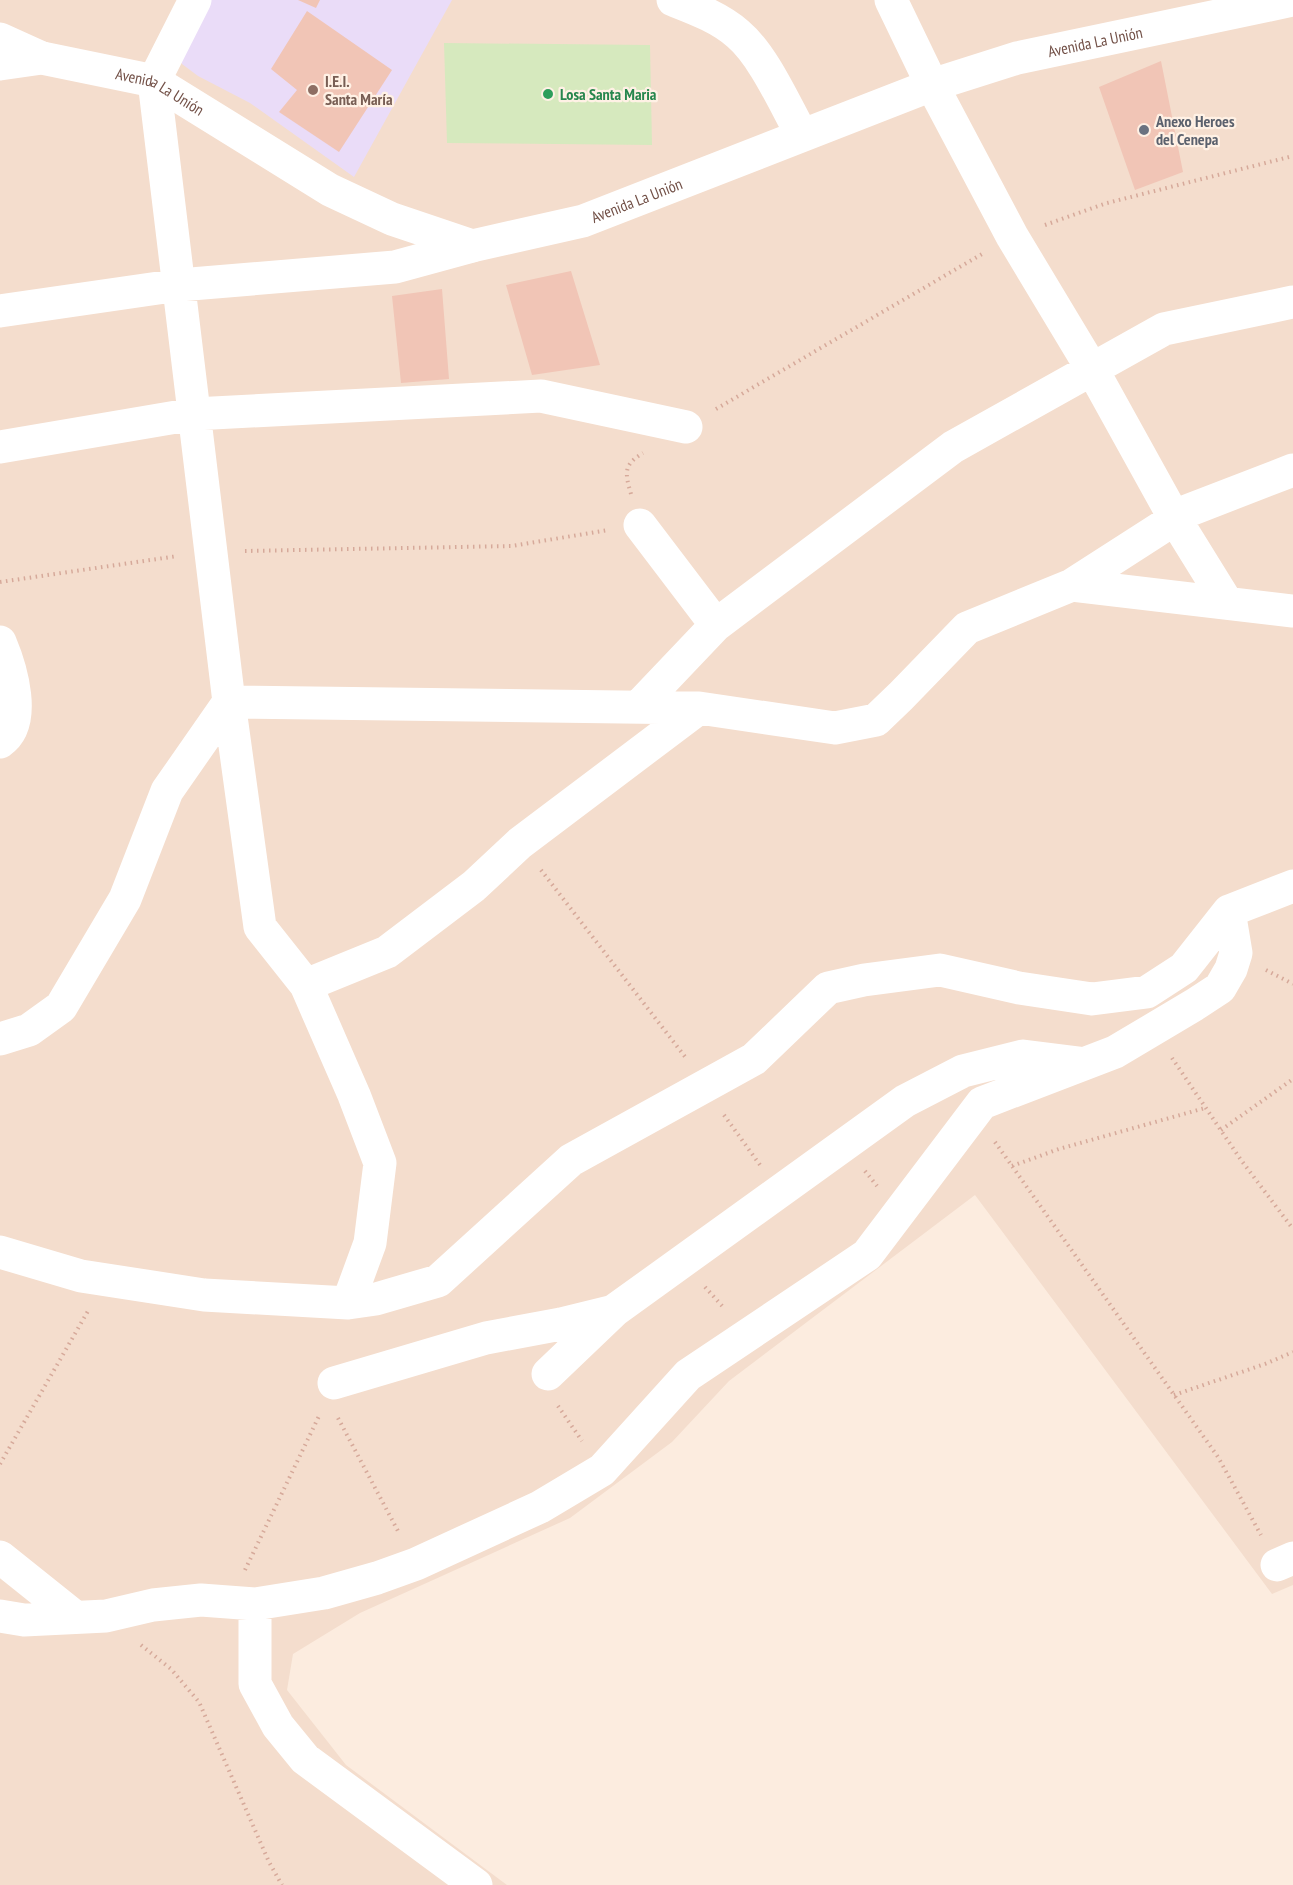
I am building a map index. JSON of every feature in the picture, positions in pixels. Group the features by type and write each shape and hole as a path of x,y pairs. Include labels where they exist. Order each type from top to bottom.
{"street":[{"path":"195,0 154,81 229,702 260,927 306,985 354,1095 380,1162 370,1243 348,1303"},
{"path":"673,0 712,16 739,34 758,57 802,135"},
{"path":"891,0 932,85 1012,236 1092,369 1175,519 1227,603"},
{"name":"Avenida La Unión","path":"0,64 42,58 154,81 330,190 392,219 472,246 583,222 932,85 1017,58 1293,0"},
{"path":"0,39 42,58"},
{"path":"0,312 179,285 395,267 472,246"},
{"path":"638,707 716,625 953,447 1164,329 1293,302"},
{"path":"0,447 194,414 541,396 686,427"},
{"path":"229,702 699,708 835,728 876,720 967,627 1072,585 1187,511 1293,470"},
{"path":"640,525 716,625"},
{"path":"1072,585 1293,611"},
{"path":"0,642 8,661 16,713 14,727 0,742"},
{"path":"0,1039 29,1030 61,1006 125,899 167,791 229,702"},
{"path":"306,985 387,952 474,885 520,843 699,708"},
{"path":"0,1252 81,1276 204,1295 348,1303 376,1299 438,1281 571,1160 754,1059 828,988 864,980 940,970 1019,988 1092,999 1147,992 1184,968 1229,911 1293,886"},
{"path":"0,1616 24,1620 90,1617 201,1600 242,1604 324,1593 416,1564 540,1507 602,1470 688,1375 867,1256 982,1103 1115,1052 1220,988 1231,969 1236,952 1229,911"},
{"path":"548,1374 615,1311 905,1101 963,1071 1023,1056 1084,1064"},
{"path":"330,1400 486,1338 615,1311"},
{"path":"0,1557 90,1617"},
{"path":"242,1604 255,1684 278,1726 305,1760 476,1885"}],"path":[{"path":"0,582 211,552 512,546 640,525 625,475 631,460 1012,236 1107,203 1293,156"},
{"path":"520,843 694,1068 724,1075"},
{"path":"1115,1052 1171,1057 1293,1229"},
{"path":"1221,1130 1293,1079"},
{"path":"729,1108 720,1111 767,1173 752,1211"},
{"path":"1012,1166 1059,1149 1205,1108"},
{"path":"963,1130 986,1129 1218,1457 1285,1561"},
{"path":"843,1146 900,1212"},
{"path":"682,1262 748,1335"},
{"path":"0,1464 106,1280"},
{"path":"1174,1395 1293,1352"},
{"path":"330,1400 416,1564"},
{"path":"242,1604 330,1400"},
{"path":"90,1617 171,1669 199,1702 269,1862 282,1885"}],"shaded area":[{"path":"0,0 1293,0 1293,1585 1272,1594 975,1195 729,1381 672,1442 570,1518 360,1613 293,1654 287,1690 346,1765 507,1885 0,1885"},
{"name":"I.E.I. Santa María","path":"206,0 452,0 354,177 250,103 198,76 182,64 178,53"}],"green space":[{"name":"Losa Santa Maria","path":"444,43 650,45 652,145 447,143"}],"building":[{"path":"298,0 320,0 316,8"},
{"path":"307,11 392,70 339,152 279,112 297,90 271,69"},
{"name":"Anexo Heroes del Cenepa","path":"1161,61 1183,172 1135,190 1099,87"},
{"path":"571,271 600,365 532,375 506,285"},
{"path":"442,289 449,379 401,383 392,296"}],"place":[{"name":"I.E.I. Santa María","path":"313,90"},
{"name":"Losa Santa Maria","path":"548,94"},
{"name":"Anexo Heroes del Cenepa","path":"1144,130"}]}
